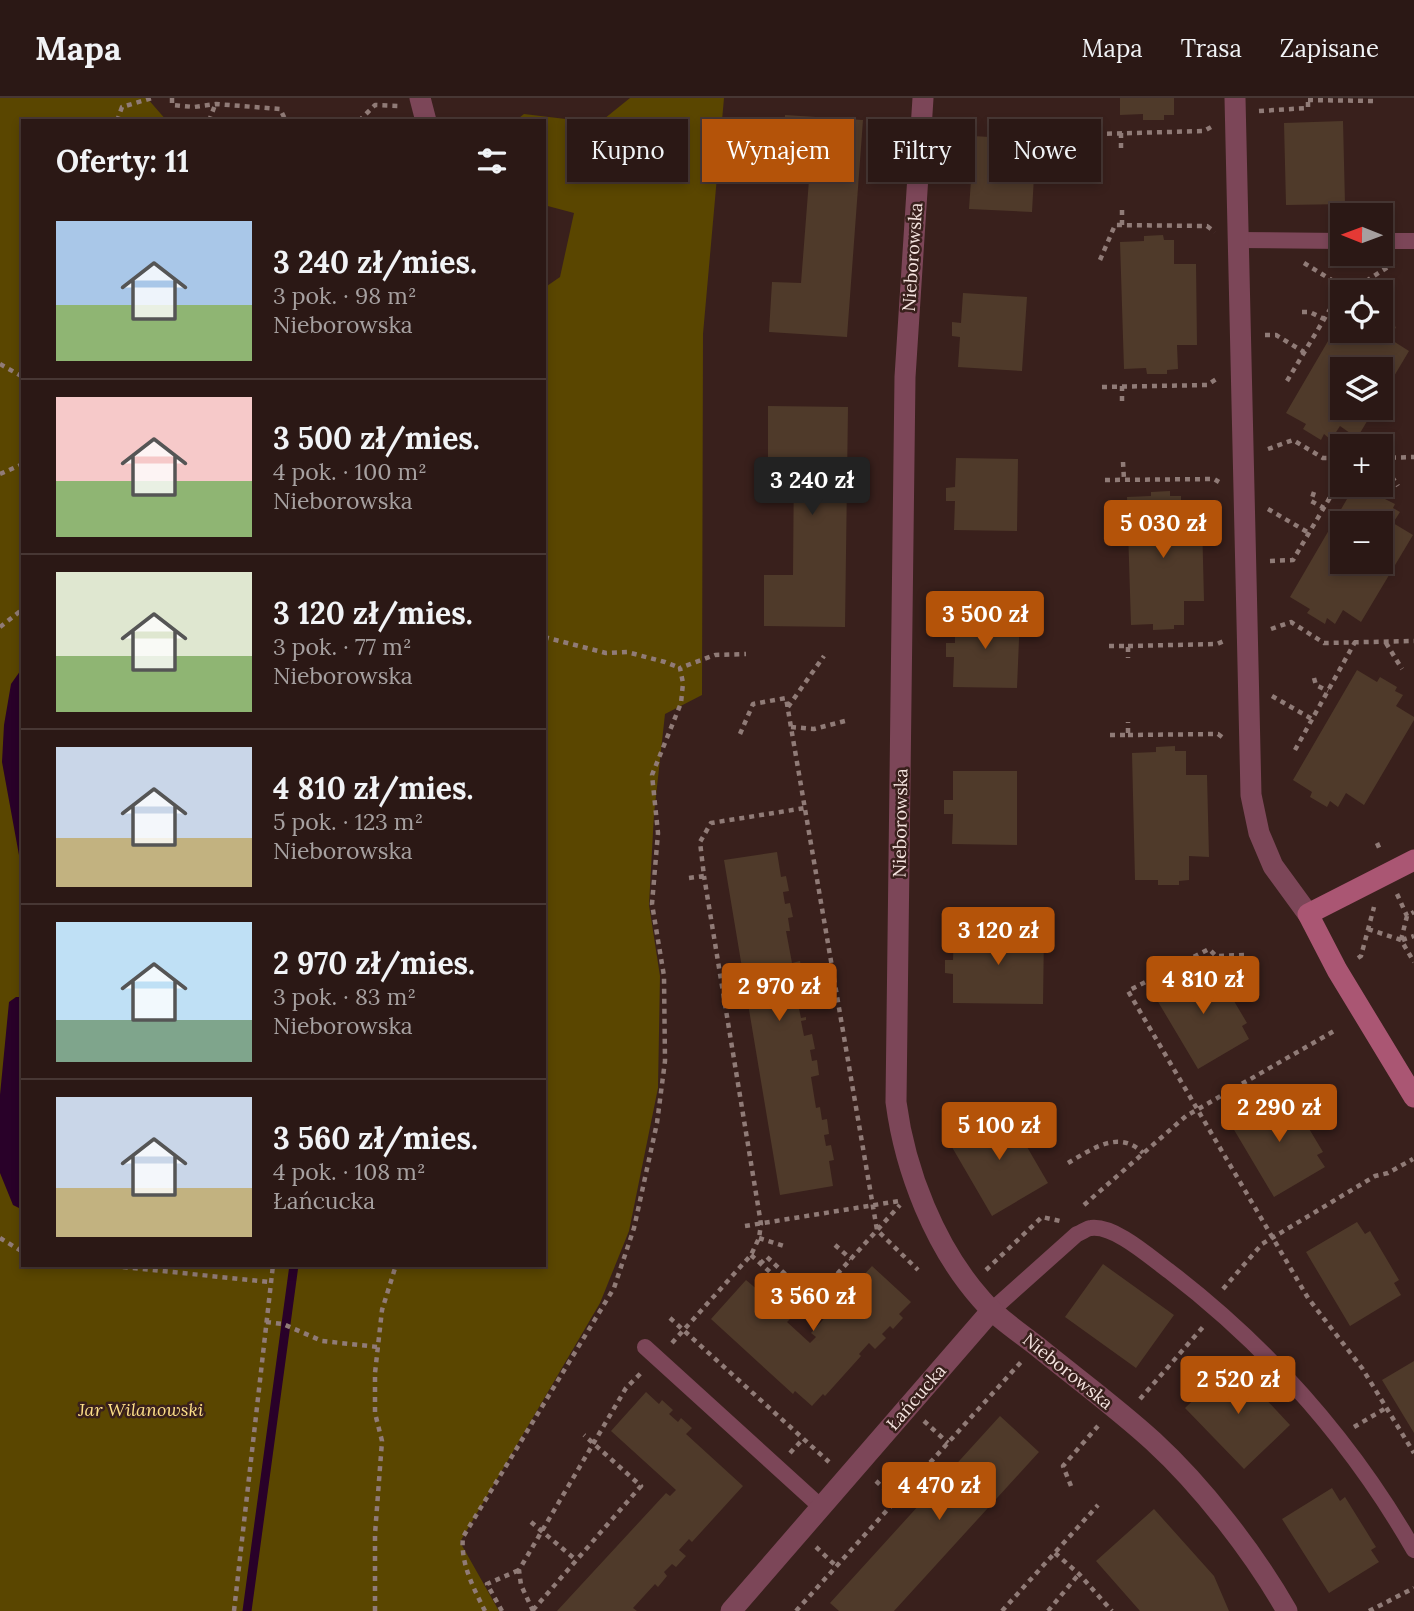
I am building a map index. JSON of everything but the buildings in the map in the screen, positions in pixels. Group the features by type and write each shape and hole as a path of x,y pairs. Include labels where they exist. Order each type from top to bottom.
{"street":[{"name":"Nieborowska","path":"923,98 905,377 896,1102 899,1121 920,1193 932,1220 957,1266 981,1300 999,1304 1153,1441 1222,1518 1255,1561 1287,1611"},
{"path":"1235,98 1229,238 1251,795 1259,833 1273,866 1308,914 1337,970 1414,1097"},
{"path":"412,104 424,119"},
{"path":"1308,914 1414,860"},
{"name":"Łańcucka","path":"731,1611 999,1304"}],"lane":[{"path":"1229,238 1330,240"},
{"path":"999,1304 1077,1234 1091,1228 1110,1231 1135,1245 1215,1306 1289,1379 1354,1458 1393,1513 1414,1550"},
{"path":"651,1352 821,1507"}],"path":[{"path":"118,119 122,107 152,98"},
{"path":"172,98 172,105 194,107 216,104 280,109 285,119"},
{"path":"1254,112 1308,108 1308,99 1374,101"},
{"path":"210,119 216,104"},
{"path":"361,119 374,105 412,104"},
{"path":"1101,134 1204,131 1217,122"},
{"path":"1121,133 1121,148"},
{"path":"1122,210 1122,225"},
{"path":"1100,260 1115,225 1207,226 1229,238"},
{"path":"1368,280 1404,257 1409,241"},
{"path":"1303,262 1334,280"},
{"path":"1287,380 1330,309"},
{"path":"1302,312 1310,312 1324,319"},
{"path":"1269,335 1276,335 1304,352"},
{"path":"0,364 21,376"},
{"path":"1102,387 1207,385 1224,375"},
{"path":"1122,386 1122,404"},
{"path":"1260,452 1293,440 1323,458 1330,458"},
{"path":"1393,458 1414,457"},
{"path":"1124,462 1124,480"},
{"path":"0,474 21,465"},
{"path":"1393,478 1398,486"},
{"path":"1105,480 1214,479 1226,487"},
{"path":"1314,492 1311,501 1324,508"},
{"path":"1267,561 1293,560 1330,497"},
{"path":"1261,505 1309,533"},
{"path":"0,627 21,611"},
{"path":"1264,632 1291,622 1324,643 1414,641"},
{"path":"546,638 606,653 627,652 680,668 715,655 746,654"},
{"path":"1108,646 1217,643 1228,640"},
{"path":"1295,750 1355,642"},
{"path":"1385,642 1402,669"},
{"path":"1128,646 1128,658"},
{"path":"788,707 824,656"},
{"path":"485,1611 472,1588 462,1546 463,1537 614,1288 634,1228 657,1123 665,1061 664,976 652,904 658,833 652,775 681,703 684,684 680,668"},
{"path":"1314,678 1316,685 1328,691"},
{"path":"1265,692 1312,719"},
{"path":"740,734 753,704 786,698 877,1230 918,1270"},
{"path":"791,727 814,729 845,722"},
{"path":"1128,722 1128,736"},
{"path":"1110,736 1218,734 1229,743"},
{"path":"502,1611 487,1584 519,1570 626,1388 651,1352 683,1331 751,1255 759,1238 761,1224 704,876 701,842 711,822 805,808"},
{"path":"690,878 704,876"},
{"path":"1395,890 1407,916 1401,940 1414,962"},
{"path":"1362,956 1376,900"},
{"path":"1407,916 1414,912"},
{"path":"1367,929 1401,940 1414,936"},
{"path":"1244,955 1216,956 1209,949 1128,991 1308,1298 1362,1368 1414,1454"},
{"path":"1075,1213 1186,1116 1334,1031"},
{"path":"1068,1163 1104,1142 1121,1142 1136,1146 1143,1153"},
{"path":"1233,1278 1262,1244 1272,1237 1375,1177 1413,1159"},
{"path":"745,1226 905,1200 808,1306 751,1255"},
{"path":"984,1272 1042,1217 1066,1222"},
{"path":"0,1238 21,1251"},
{"path":"759,1238 787,1247"},
{"path":"835,1245 851,1259"},
{"path":"760,1264 767,1257 801,1289 796,1295"},
{"path":"977,1262 999,1304"},
{"path":"123,1267 270,1282"},
{"path":"234,1611 273,1267"},
{"path":"375,1611 375,1534 382,1441 375,1413 374,1373 382,1310 395,1267"},
{"path":"670,1318 833,1465"},
{"path":"266,1322 283,1324 322,1341 378,1347"},
{"path":"1164,1372 1195,1337"},
{"path":"796,1611 1024,1359"},
{"path":"1348,1430 1386,1408"},
{"path":"1071,1486 1063,1466 1104,1420"},
{"path":"925,1422 948,1443"},
{"path":"519,1570 521,1585 533,1611 641,1486 584,1435"},
{"path":"874,1479 897,1500"},
{"path":"1002,1611 1098,1505"},
{"path":"531,1522 576,1560"},
{"path":"822,1552 836,1566"},
{"path":"1055,1553 1079,1574 1112,1611"},
{"path":"1048,1611 1079,1574"},
{"path":"1369,1611 1414,1588"}],"green space":[{"name":"Jar Wilanowski","path":"0,98 147,98 165,119 21,119 21,1267 546,1267 546,287 560,277 574,213 546,206 546,119 518,119 524,114 567,119 567,182 688,182 688,119 604,119 630,98 724,98 722,119 702,119 702,182 717,182 703,334 702,695 665,714 654,814 649,905 660,976 658,1088 629,1231 600,1303 460,1542 499,1611 0,1611"}],"shaded area":[{"path":"21,670 21,866 2,762 4,725 11,684"},
{"path":"21,997 21,1209 13,1205 0,1173 0,1095 9,1002"}],"waterway":[{"path":"247,1611 294,1267"}]}
